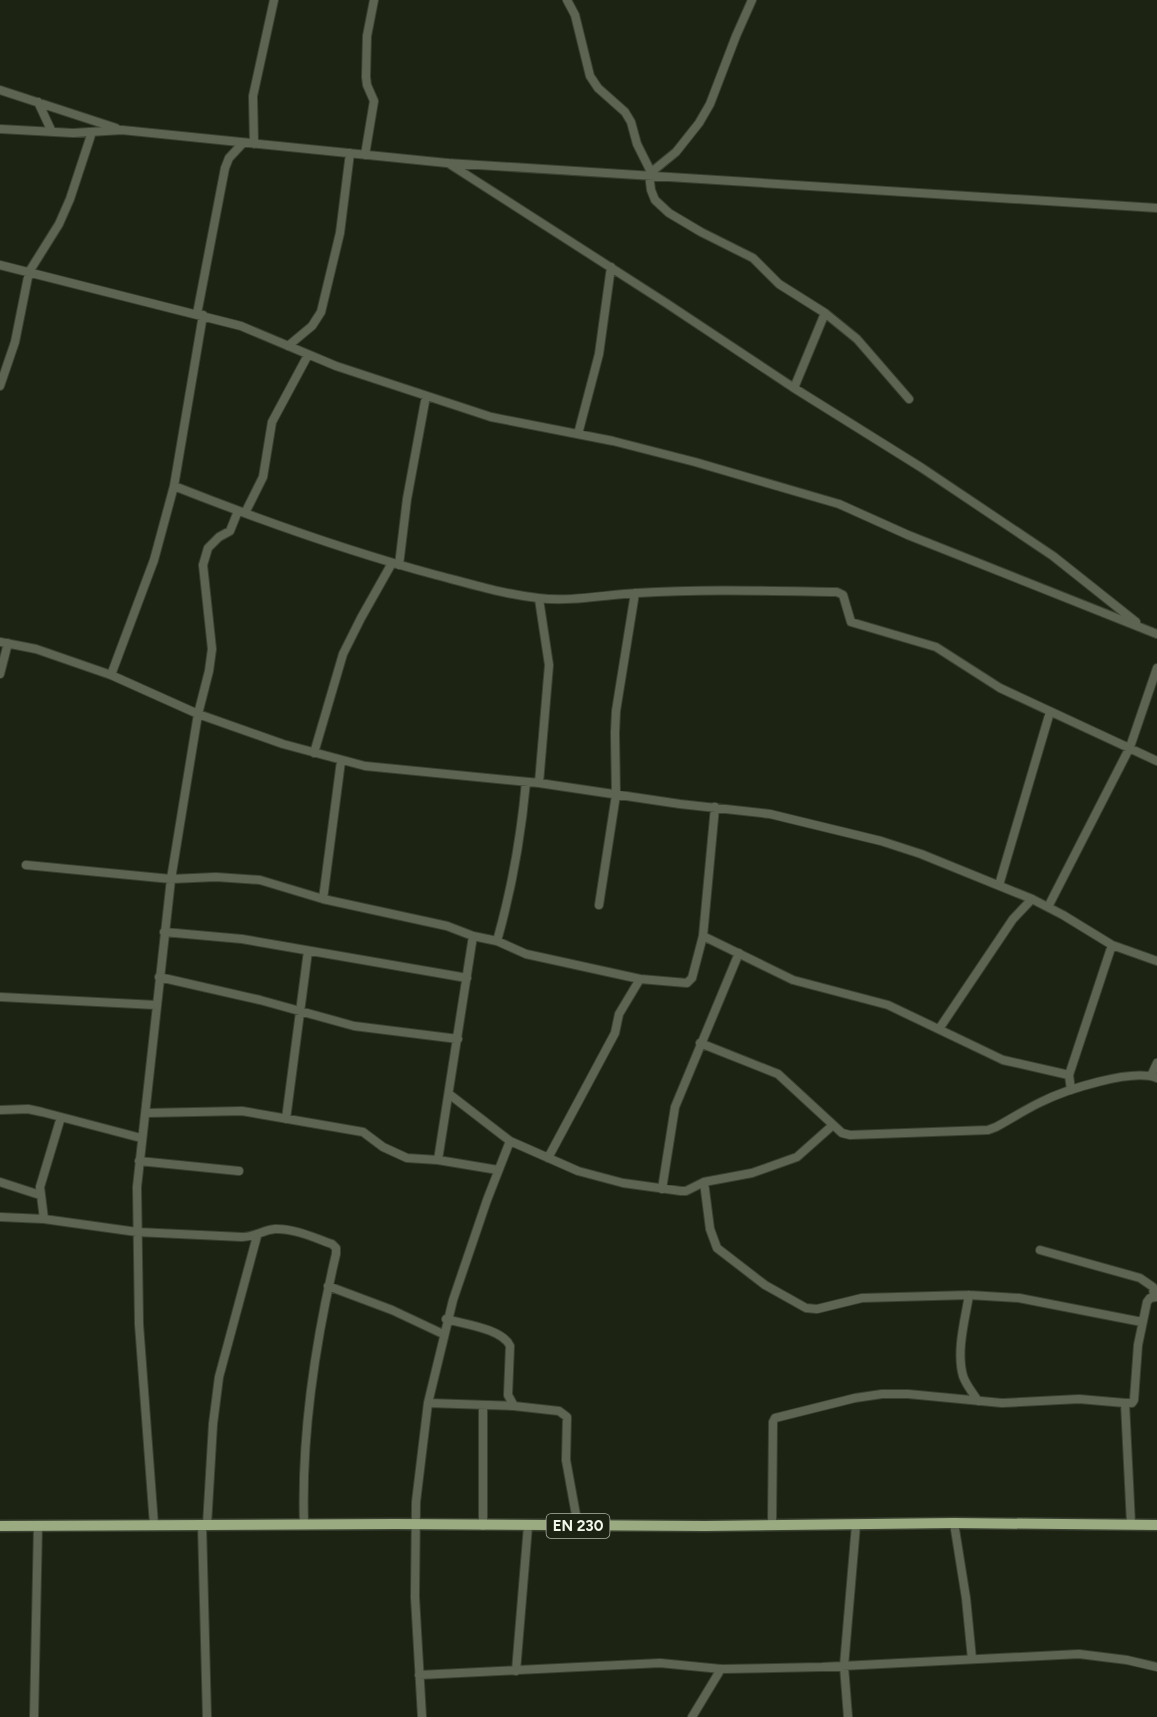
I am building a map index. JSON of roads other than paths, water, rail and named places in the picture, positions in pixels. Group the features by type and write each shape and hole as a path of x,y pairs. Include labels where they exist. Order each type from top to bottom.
{"main road":[{"name":"EN 230","path":"0,1526 578,1526 954,1523 1157,1525"}],"street":[{"path":"254,144 253,96 274,0"},
{"path":"365,155 374,101 366,77 367,36 374,0"},
{"path":"567,0 575,15 590,76 598,88 625,112 631,122 650,173 651,190 655,200 669,213 701,232 753,258 779,284 825,313 857,339 909,399"},
{"path":"650,173 676,152 699,123 710,104 752,0"},
{"path":"0,90 122,130"},
{"path":"38,102 52,132"},
{"path":"0,129 52,132 122,130 447,163 650,173 1157,208"},
{"path":"0,386 15,342 29,272 59,224 70,199 92,132"},
{"path":"111,675 154,560 174,486 225,168 243,143"},
{"path":"288,346 312,326 321,312 340,233 350,153"},
{"path":"447,163 611,267 794,388 922,468 1053,556 1143,628"},
{"path":"0,265 241,326 336,366 491,417 613,441 839,504 908,536 1157,634"},
{"path":"578,434 599,354 611,267"},
{"path":"794,388 825,313"},
{"path":"154,1525 139,1324 137,1232 139,1161 171,879 198,714 212,649 203,565 208,548 219,537 230,531 263,477 272,422 308,354"},
{"path":"314,753 335,688 343,654 361,618 395,564 426,396"},
{"path":"174,486 286,529 395,564 493,591 539,599 700,591 837,592 843,595 850,622 936,647 1000,688 1157,761"},
{"path":"599,905 616,795 616,711 635,593"},
{"path":"539,599 549,665 539,783"},
{"path":"0,674 4,642 36,649 111,675 198,714 283,744 341,761 374,768 539,783 770,814 845,831 921,854 999,885 1048,907 1112,945 1157,961"},
{"path":"1048,907 1130,747 1157,668"},
{"path":"999,885 1050,712"},
{"path":"323,899 341,761"},
{"path":"497,941 510,892 520,839 526,782"},
{"path":"26,865 171,879 247,878 260,880 323,899 408,916 497,941 526,954 640,979 687,983 692,978 703,936 715,807"},
{"path":"939,1029 1013,919 1032,899"},
{"path":"164,932 243,939 467,978"},
{"path":"438,1160 473,936"},
{"path":"703,936 793,980 888,1005 1003,1060 1069,1075"},
{"path":"1071,1090 1069,1075 1112,945"},
{"path":"286,1119 302,1011 308,951"},
{"path":"662,1189 672,1118 700,1043 739,953"},
{"path":"159,976 354,1026 458,1039"},
{"path":"548,1158 610,1042 620,1014 640,979"},
{"path":"0,997 156,1005"},
{"path":"700,1043 778,1074 842,1133 850,1135 979,1131 996,1127 1042,1101 1071,1090 1127,1076 1141,1074 1154,1077 1157,1063"},
{"path":"449,1094 510,1140 578,1171 623,1183 686,1191 704,1182 753,1173 797,1157 833,1125"},
{"path":"0,1110 28,1109 141,1138"},
{"path":"146,1113 233,1110 363,1132 398,1155 498,1170"},
{"path":"44,1219 40,1187 61,1117"},
{"path":"422,1717 415,1597 416,1502 428,1403 447,1319 510,1140"},
{"path":"139,1161 239,1172"},
{"path":"0,1182 40,1195"},
{"path":"704,1182 710,1229 717,1248 765,1285 806,1308 817,1309 862,1298 969,1294 1019,1298 1142,1322"},
{"path":"0,1217 44,1219 137,1232 242,1237 257,1236 268,1230 285,1230 332,1244 336,1248 322,1314 310,1399 303,1470 304,1525"},
{"path":"207,1717 204,1525 213,1424 219,1377 257,1236"},
{"path":"772,1525 773,1422 775,1418 855,1398 882,1394 1002,1403 1079,1399 1125,1403 1134,1401 1142,1322 1147,1302 1150,1298 1156,1297 1153,1287 1140,1278 1040,1250"},
{"path":"328,1287 392,1310 443,1334"},
{"path":"969,1294 962,1337 962,1374 978,1401"},
{"path":"447,1319 495,1332 508,1340 510,1346 508,1395 514,1406"},
{"path":"428,1403 514,1406 559,1411 567,1417 566,1460 578,1526"},
{"path":"1125,1403 1131,1524"},
{"path":"483,1406 483,1526"},
{"path":"954,1523 966,1598 972,1659"},
{"path":"34,1717 38,1525"},
{"path":"848,1717 844,1666 856,1525"},
{"path":"516,1671 528,1526"},
{"path":"419,1675 660,1663 721,1669 844,1666 1079,1654 1157,1666"},
{"path":"692,1717 721,1669"}]}
